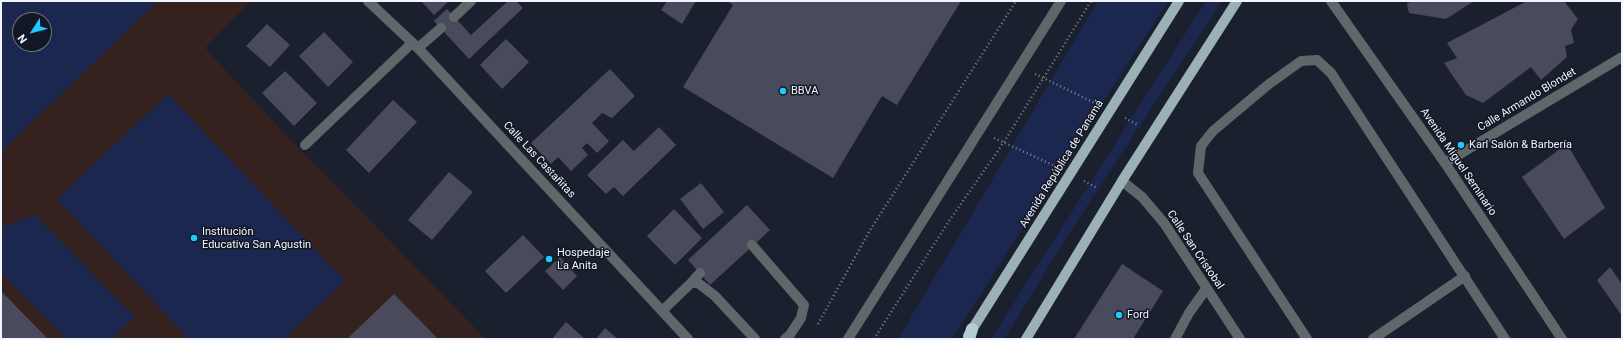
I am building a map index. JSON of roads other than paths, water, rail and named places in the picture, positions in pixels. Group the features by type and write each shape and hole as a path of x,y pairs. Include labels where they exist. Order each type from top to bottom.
{"main road":[{"name":"Avenida República de Panamá","path":"969,336 1179,1"},
{"path":"1026,339 1112,197 1237,1"}],"street":[{"name":"Calle Las Castañitas","path":"368,1 415,45 688,339"},
{"path":"454,17 471,1"},
{"path":"848,339 1061,1"},
{"name":"Avenida Miguel Seminario","path":"1331,1 1445,163 1562,339"},
{"path":"305,145 415,45 441,28"},
{"name":"Calle Armando Blondet","path":"1445,163 1622,57"},
{"path":"1307,339 1198,173 1201,146 1213,131 1269,84 1301,61 1317,60 1332,73 1505,339"},
{"name":"Calle San Cristobal","path":"1122,181 1142,196 1164,223 1240,339"},
{"path":"752,245 804,305 801,318 785,339"},
{"path":"662,311 700,273"},
{"path":"1373,339 1465,276"},
{"path":"691,283 698,283 714,296 755,339"},
{"path":"1175,339 1189,313 1206,289"}],"place":[{"name":"BBVA","path":"783,91"},
{"name":"Karl Salón & Barbería","path":"1461,145"},
{"name":"Institución Educativa San Agustin","path":"194,238"},
{"name":"Hospedaje La Anita","path":"549,259"},
{"name":"Ford","path":"1119,315"}]}
